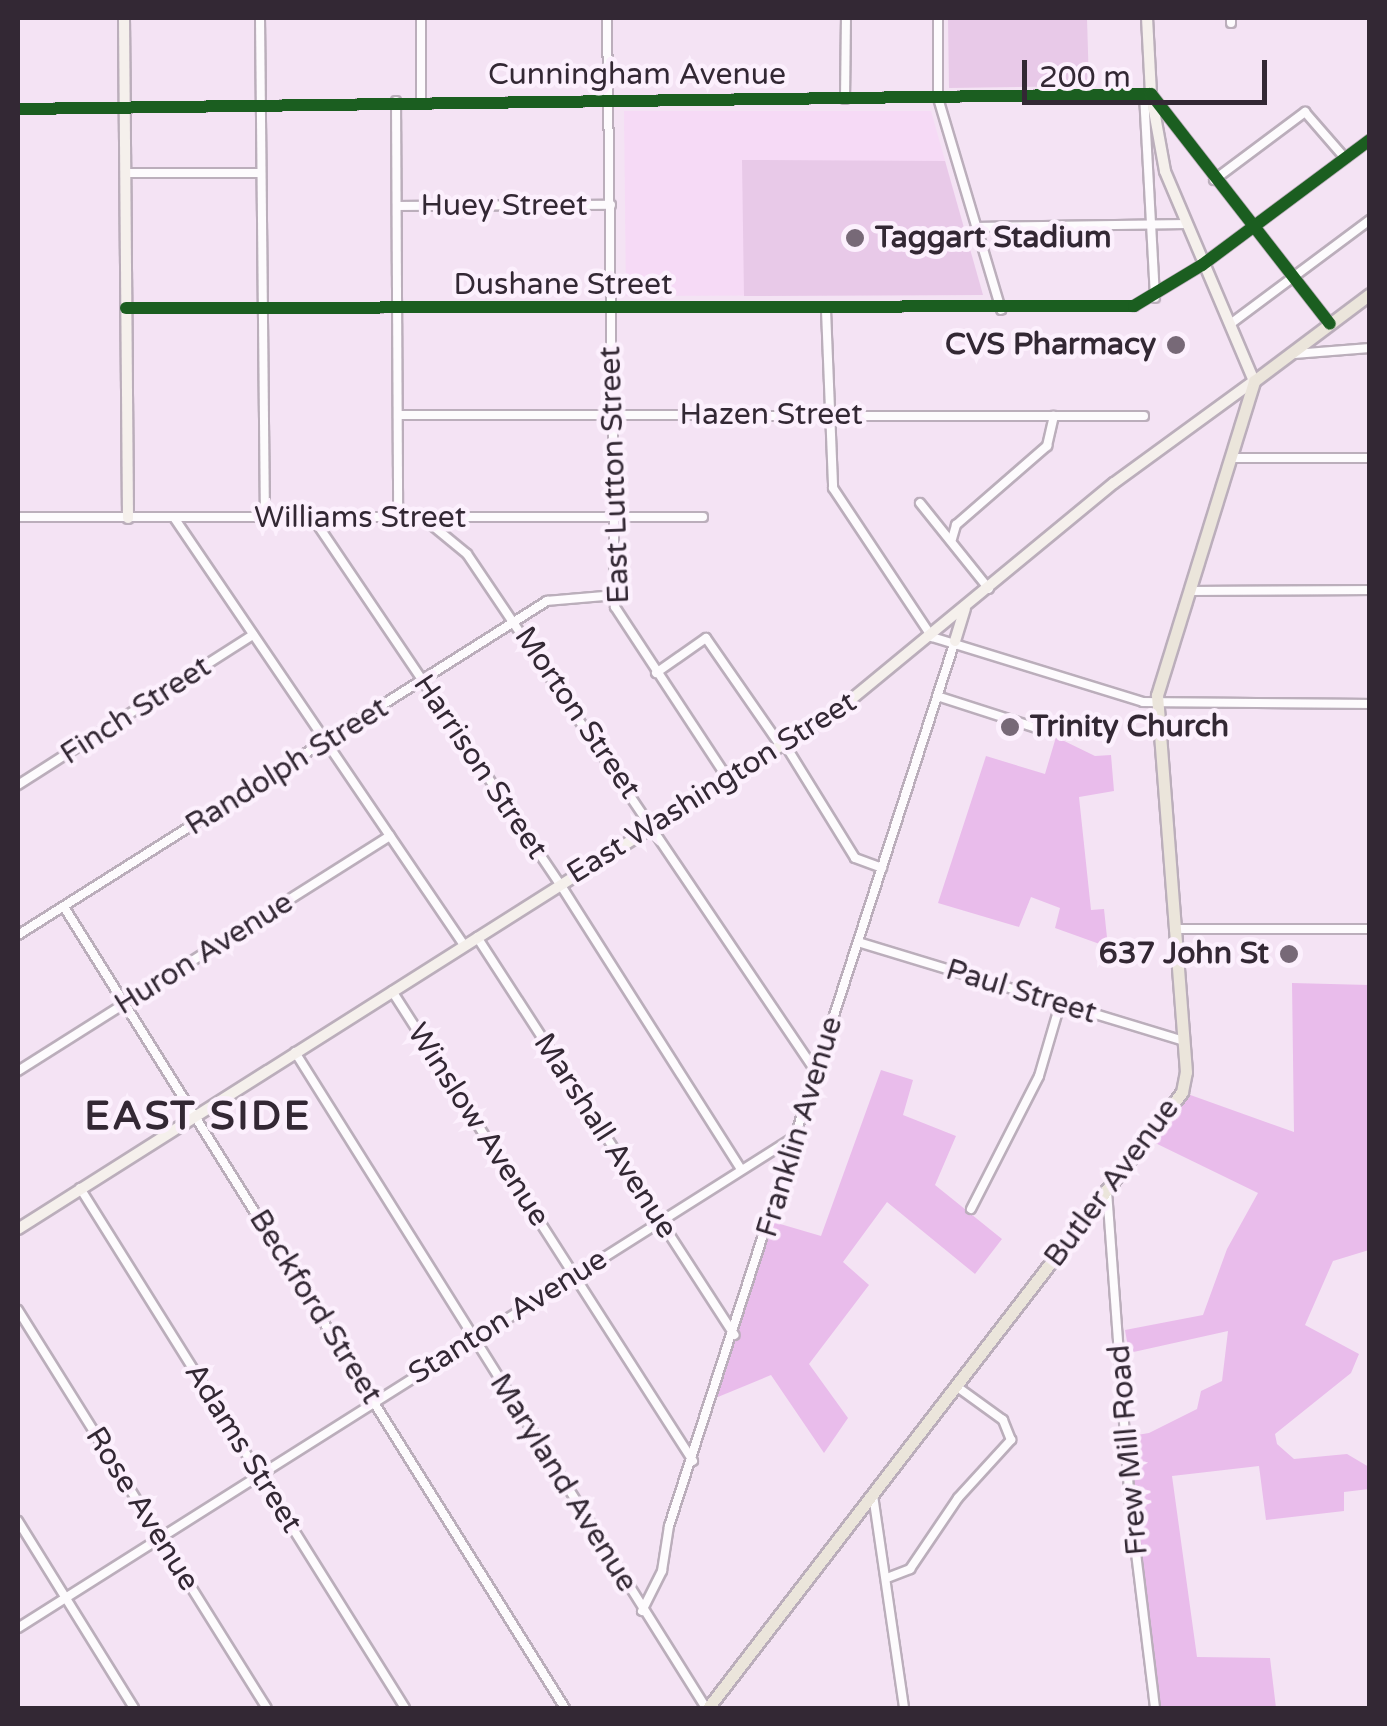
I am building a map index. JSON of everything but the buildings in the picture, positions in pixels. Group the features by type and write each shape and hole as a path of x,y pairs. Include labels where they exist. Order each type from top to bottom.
{"main road":[{"path":"124,18 128,518"},
{"path":"1147,18 1148,94 1183,224 1232,322 1254,381"},
{"name":"East Washington Street","path":"18,1229 782,744 932,637 1114,483 1370,294"},
{"name":"Butler Avenue","path":"707,1708 1182,1092 1184,1042 1156,704 1246,420 1254,381"},
{"path":"1220,406 1246,420"},
{"path":"955,641 965,609"}],"street":[{"path":"260,18 264,518"},
{"path":"422,18 422,101"},
{"name":"East Lutton Street","path":"607,18 614,594 618,616 728,778"},
{"path":"846,18 846,98"},
{"path":"938,18 938,98 1001,310"},
{"name":"Cunningham Avenue","path":"18,108 124,103 1148,94"},
{"path":"1148,94 1330,324"},
{"path":"1148,94 1148,224 1155,298 1370,140"},
{"path":"396,102 398,518"},
{"path":"1214,180 1305,112 1345,158"},
{"path":"125,173 261,172"},
{"name":"Huey Street","path":"397,206 611,205"},
{"path":"1232,322 1370,220"},
{"path":"976,227 1183,224"},
{"name":"Dushane Street","path":"126,308 1001,310 1134,306 1155,298"},
{"path":"826,310 827,414 834,488 932,637 1156,704 1370,704"},
{"path":"1290,354 1370,348"},
{"name":"Hazen Street","path":"399,415 1144,416"},
{"path":"952,539 954,527 1047,446 1054,416"},
{"path":"1234,458 1370,458"},
{"path":"920,503 989,589"},
{"name":"Morton Street","path":"422,517 467,554 654,825 816,1072"},
{"name":"Williams Street","path":"18,518 703,518"},
{"name":"Harrison Street","path":"313,518 560,884 741,1169"},
{"path":"175,519 464,945"},
{"path":"1192,590 1370,590"},
{"name":"Randolph Street","path":"18,935 553,598 614,594"},
{"name":"Finch Street","path":"18,785 253,635"},
{"path":"656,672 706,638 782,744 855,858 882,868"},
{"name":"Franklin Avenue","path":"642,1611 662,1571 669,1526 734,1335 955,641"},
{"path":"937,696 1049,732"},
{"name":"Huron Avenue","path":"18,1071 390,836"},
{"name":"Beckford Street","path":"64,906 565,1708"},
{"path":"1174,929 1370,929"},
{"name":"Marshall Avenue","path":"477,937 734,1335"},
{"name":"Paul Street","path":"858,942 1184,1042"},
{"name":"Winslow Avenue","path":"392,991 693,1461"},
{"path":"972,1209 1044,1065 1060,1004"},
{"name":"Maryland Avenue","path":"295,1052 642,1611 707,1708"},
{"name":"Stanton Avenue","path":"18,1628 796,1136"},
{"name":"Adams Street","path":"80,1188 405,1708"},
{"name":"Frew Mill Road","path":"1106,1191 1130,1504 1154,1708"},
{"name":"Rose Avenue","path":"18,1310 267,1708"},
{"path":"887,1578 910,1569 958,1498 1011,1440 1003,1420 956,1386"},
{"path":"873,1495 904,1708"},
{"path":"18,1521 134,1708"}],"shaded area":[{"path":"948,18 1087,18 1089,86 949,88"},
{"path":"624,111 931,111 983,295 626,296"},
{"name":"Taggart Stadium","path":"742,160 945,161 983,295 744,296"},
{"path":"1056,737 1095,756 1111,755 1114,791 1079,797 1091,910 1104,909 1108,947 1055,928 1060,908 1031,897 1019,927 938,903 986,756 1045,774"},
{"path":"1292,983 1369,985 1369,1250 1333,1261 1305,1325 1359,1354 1351,1373 1275,1434 1277,1444 1294,1459 1347,1454 1369,1467 1369,1489 1344,1492 1344,1511 1266,1520 1259,1466 1172,1476 1197,1657 1270,1658 1276,1708 1155,1708 1125,1437 1149,1433 1197,1409 1201,1391 1222,1381 1228,1331 1129,1353 1125,1330 1203,1315 1227,1249 1258,1193 1147,1139 1182,1092 1294,1132"},
{"path":"881,1070 913,1080 903,1115 956,1136 935,1185 1002,1239 975,1274 887,1202 843,1262 869,1285 809,1364 848,1418 824,1453 771,1375 713,1399 770,1221 821,1236"}],"cycle path":[{"path":"18,109 1151,94 1330,324"},
{"path":"126,308 1134,306 1202,265 1370,140"}],"place":[{"name":"Taggart Stadium","path":"855,238"},
{"name":"CVS Pharmacy","path":"1176,345"},
{"name":"Trinity Church","path":"1010,727"},
{"name":"637 John St","path":"1289,954"}],"district":[{"name":"EAST SIDE","path":"198,1116"}]}
